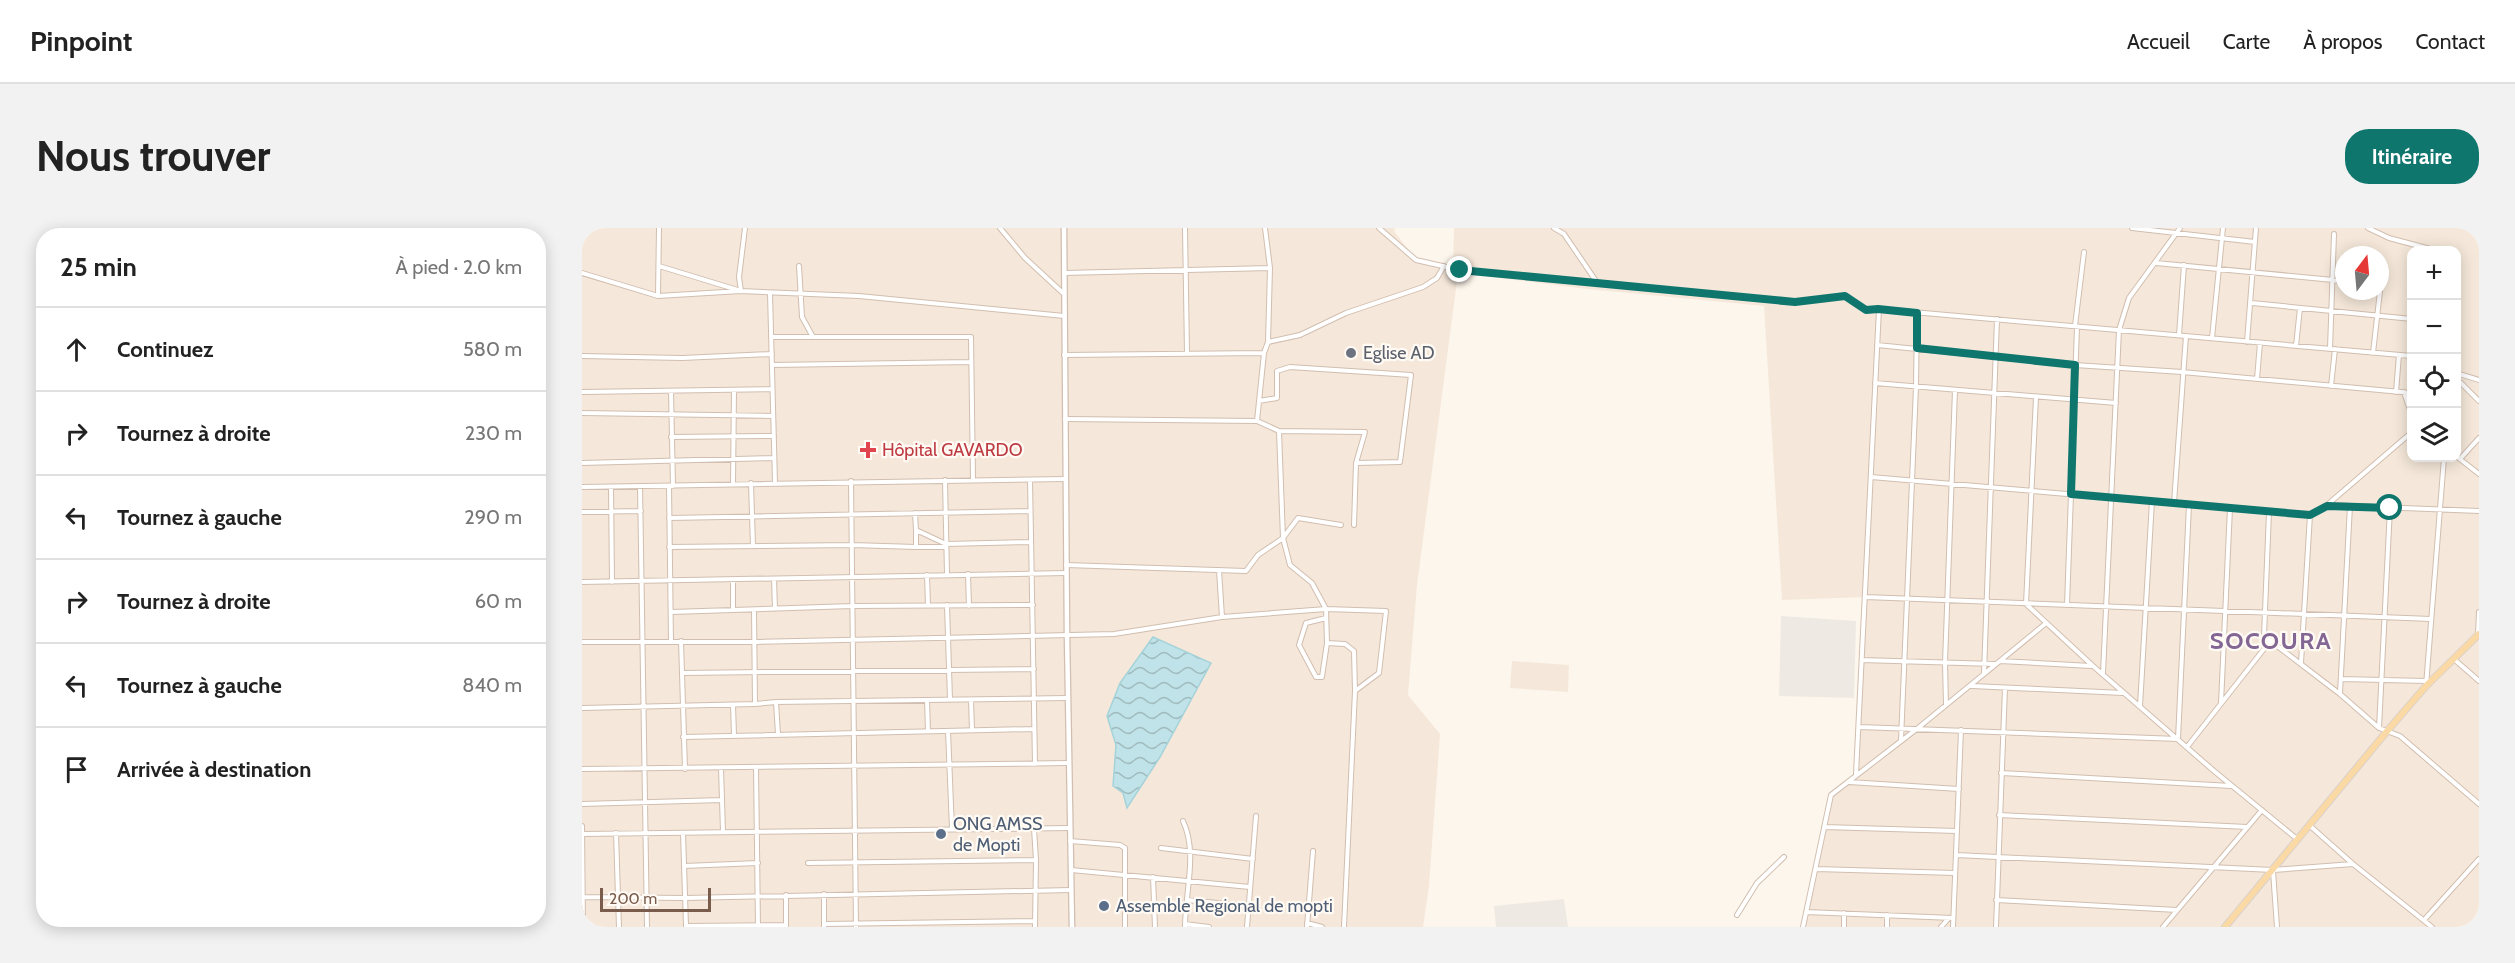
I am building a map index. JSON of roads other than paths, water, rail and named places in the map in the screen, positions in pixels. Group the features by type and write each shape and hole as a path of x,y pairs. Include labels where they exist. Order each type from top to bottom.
{"main road":[{"path":"2225,927 2426,684 2455,660 2478,635"}],"street":[{"path":"658,296 659,228"},
{"path":"741,291 739,277 745,228"},
{"path":"1000,228 1025,258 1064,294"},
{"path":"1064,228 1066,573 1072,927"},
{"path":"1185,228 1187,353"},
{"path":"1257,421 1264,353 1268,342 1270,268 1265,228"},
{"path":"1379,228 1416,260 1444,266 1598,285 1656,288 1795,302 1845,296 1866,310 1878,309 2407,356"},
{"path":"1554,228 1564,234 1598,285"},
{"path":"2132,228 2255,242"},
{"path":"2103,674 2119,330 2129,298 2180,228"},
{"path":"2212,338 2223,228"},
{"path":"2247,342 2252,303 2256,228"},
{"path":"2367,228 2388,238 2419,246"},
{"path":"2331,386 2334,234"},
{"path":"2067,605 2076,326 2084,252"},
{"path":"2155,263 2334,280"},
{"path":"2179,335 2184,265"},
{"path":"659,266 741,291"},
{"path":"800,266 802,317 813,338"},
{"path":"1268,342 1300,335 1346,313 1423,286 1437,278 1444,266"},
{"path":"1064,273 1270,268"},
{"path":"582,273 658,296 741,291 860,296 1064,316"},
{"path":"770,293 775,483"},
{"path":"2373,353 2379,300"},
{"path":"2252,303 2407,319"},
{"path":"2296,346 2300,308"},
{"path":"1856,774 1878,309"},
{"path":"1901,740 1917,313"},
{"path":"1984,674 1997,320"},
{"path":"2174,503 2182,419 2182,372 2186,336"},
{"path":"771,337 971,338 973,480"},
{"path":"2257,379 2260,343"},
{"path":"1877,345 2117,369 2182,372 2407,392"},
{"path":"1064,355 1264,353"},
{"path":"582,356 682,358 771,354"},
{"path":"2396,392 2399,355"},
{"path":"772,365 971,362"},
{"path":"1259,401 1277,398 1277,371 1290,367 1411,375 1400,462 1356,463"},
{"path":"2461,377 2479,380"},
{"path":"2461,381 2479,401"},
{"path":"1875,383 2115,403"},
{"path":"582,392 772,389"},
{"path":"734,390 734,484"},
{"path":"1946,706 1945,663 1955,390"},
{"path":"671,391 672,461 669,518 671,641"},
{"path":"2404,392 2409,408"},
{"path":"2036,397 2026,604 2045,624 2231,786 2298,839"},
{"path":"582,413 773,416"},
{"path":"1065,419 1257,421 1279,431 1365,432 1356,463 1354,525"},
{"path":"1279,431 1282,538 1290,565 1312,584 1326,609 1327,643 1322,677 1316,677 1299,645 1306,623 1326,618"},
{"path":"671,437 774,436"},
{"path":"1871,477 2310,515 2327,506 2407,436"},
{"path":"2461,455 2479,438"},
{"path":"582,463 774,458"},
{"path":"2461,460 2479,474"},
{"path":"2341,680 2381,680 2426,684 2444,462"},
{"path":"1030,479 1035,764"},
{"path":"582,487 1066,479"},
{"path":"945,480 947,574"},
{"path":"851,482 856,925"},
{"path":"752,483 753,546"},
{"path":"640,486 647,802 647,927"},
{"path":"611,487 612,582"},
{"path":"2140,706 2152,501"},
{"path":"2178,739 2186,610 2189,505"},
{"path":"2327,506 2479,511"},
{"path":"2340,694 2350,506"},
{"path":"2221,703 2229,508"},
{"path":"2379,728 2390,508"},
{"path":"582,512 642,511"},
{"path":"669,518 1030,511"},
{"path":"2269,512 2264,636 2340,694 2379,728 2400,736 2479,804"},
{"path":"915,513 916,547"},
{"path":"2301,664 2310,515"},
{"path":"1066,565 1246,571 1258,555 1282,538 1298,518 1341,525"},
{"path":"915,530 946,545"},
{"path":"669,548 852,545 916,547 1030,542"},
{"path":"1220,570 1222,617"},
{"path":"582,582 1066,573"},
{"path":"968,574 969,606"},
{"path":"927,575 928,605"},
{"path":"733,579 733,610"},
{"path":"774,579 775,609"},
{"path":"1865,597 2431,619"},
{"path":"947,605 950,700"},
{"path":"671,612 852,606 1033,605"},
{"path":"582,642 756,642 1129,633 1222,617 1326,609 1386,611 1379,673 1355,691"},
{"path":"754,610 755,704"},
{"path":"2478,635 2479,612"},
{"path":"1803,927 1831,795 1946,706 2045,624"},
{"path":"2187,747 2271,640"},
{"path":"681,641 685,769"},
{"path":"1327,643 1345,644 1354,651 1355,691 1344,927"},
{"path":"1863,660 1994,664"},
{"path":"2455,660 2479,681"},
{"path":"1999,661 2093,666"},
{"path":"681,673 1034,669"},
{"path":"1971,686 2124,693"},
{"path":"1996,927 2005,688"},
{"path":"582,708 776,702 1068,699"},
{"path":"927,700 928,731"},
{"path":"971,700 972,730"},
{"path":"776,702 778,734"},
{"path":"733,705 734,735"},
{"path":"1860,727 2178,739"},
{"path":"683,737 1034,729"},
{"path":"1953,927 1951,918 1961,730"},
{"path":"948,731 952,830"},
{"path":"582,769 1069,763"},
{"path":"756,767 758,926"},
{"path":"721,768 723,832"},
{"path":"2001,772 2231,786"},
{"path":"1847,782 1959,789"},
{"path":"582,804 722,800"},
{"path":"2163,927 2262,810"},
{"path":"1999,815 2247,827"},
{"path":"1247,927 1256,816"},
{"path":"1183,820 1188,832 1189,851 1185,925 1209,927"},
{"path":"2309,824 2353,864 2432,927"},
{"path":"582,826 583,927"},
{"path":"1824,826 1957,831"},
{"path":"1034,828 1035,927"},
{"path":"582,834 1070,828"},
{"path":"616,833 619,927"},
{"path":"683,833 686,926 786,926 786,895"},
{"path":"1070,841 1122,846 1126,851 1125,927"},
{"path":"1161,848 1253,859"},
{"path":"1313,851 1307,925 1322,927"},
{"path":"1956,855 2273,870 2353,864"},
{"path":"1737,915 1757,884 1784,858"},
{"path":"2424,920 2479,859"},
{"path":"808,863 1036,860"},
{"path":"684,866 758,863"},
{"path":"1816,869 1955,873"},
{"path":"1071,870 1250,887"},
{"path":"2273,870 2277,927"},
{"path":"1153,878 1155,927"},
{"path":"583,897 685,898 1071,890"},
{"path":"824,894 824,925 1035,921"},
{"path":"1187,900 1248,906"},
{"path":"1996,900 2177,910"},
{"path":"1806,912 1951,918"},
{"path":"1844,914 1844,927"},
{"path":"1887,915 1887,927"},
{"path":"1941,927 1951,918"}],"water":[{"path":"1153,637 1211,663 1160,757 1127,808 1123,793 1113,786 1116,745 1107,716 1120,683"}],"place":[{"name":"Eglise AD","path":"1351,353"},
{"name":"Hôpital GAVARDO","path":"868,450"},
{"name":"ONG AMSS de Mopti","path":"941,834"},
{"name":"Assemble Regional de mopti","path":"1104,906"}],"district":[{"name":"SOCOURA","path":"2271,640"}]}
